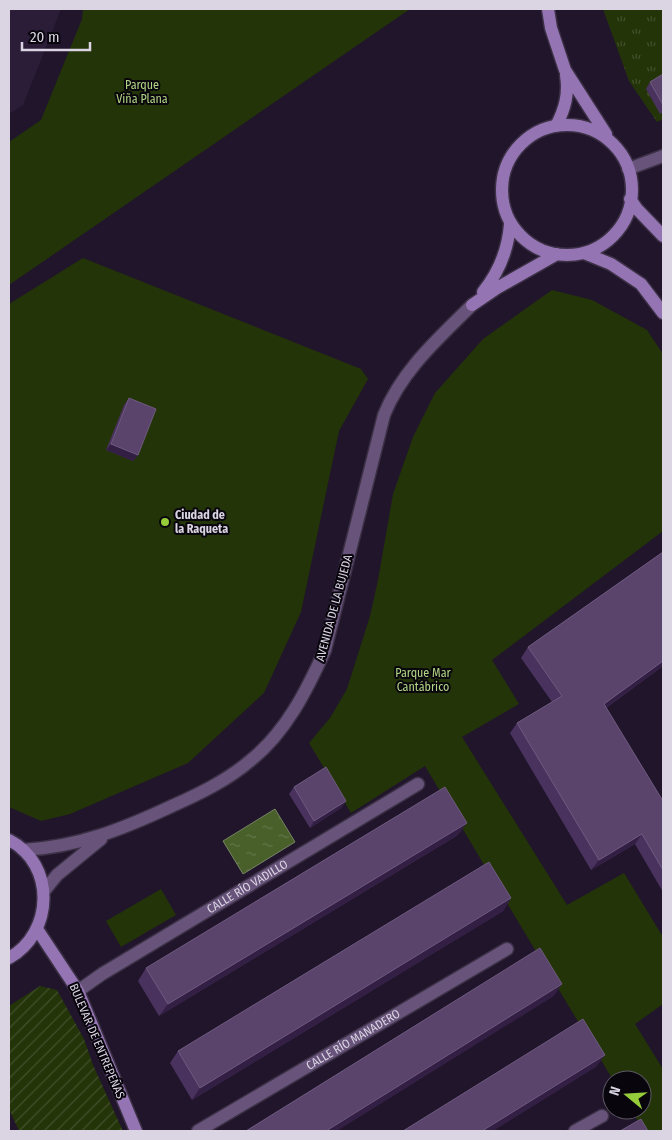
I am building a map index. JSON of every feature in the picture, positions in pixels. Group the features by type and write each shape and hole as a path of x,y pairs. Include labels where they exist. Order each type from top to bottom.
{"street":[{"path":"548,9 551,28 565,70 567,94 565,106 556,126"},
{"path":"565,70 622,157 628,169 630,199 625,218 616,234 606,244 584,253 557,254 532,246 510,224 505,213 502,196 503,179 508,162 520,144 533,134 556,126 586,126 608,136"},
{"path":"628,169 663,156"},
{"path":"630,199 663,236"},
{"name":"AVENIDA DE LA BUJEDA","path":"23,850 79,843 105,835 204,792 251,760 274,736 296,707 311,682 325,650 388,403 406,375 426,350 472,305 495,278 506,249 510,224"},
{"path":"584,253 612,264 641,284 663,313"},
{"name":"AVENIDA DE LA BUJEDA","path":"472,305 491,291 557,254"},
{"name":"CALLE RÍO VADILLO","path":"78,991 102,974 418,784"},
{"name":"AVENIDA DE LA BUJEDA","path":"44,891 57,875 105,835"},
{"path":"9,840 23,850 34,862 41,876 44,891 43,910 38,929 28,942 9,958"},
{"name":"BULEVAR DE ENTREPEÑAS","path":"38,929 78,991 136,1131"},
{"name":"CALLE RÍO MANADERO","path":"198,1131 508,949"},
{"path":"575,1131 602,1116"}],"shaded area":[{"path":"9,9 61,9 23,105 9,114"}],"green space":[{"name":"Parque Viña Plana","path":"83,9 410,9 9,285 9,142 41,120 82,19"},
{"path":"603,9 663,9 663,119 657,122 629,81"},
{"name":"Ciudad de la Raqueta","path":"83,258 361,369 368,379 339,431 301,612 264,693 188,763 70,814 41,821 9,807 9,304"},
{"name":"Parque Mar Cantábrico","path":"552,290 592,300 647,330 663,354 663,531 492,660 519,704 462,737 567,905 624,873 663,937 663,1004 635,1024 663,1069 663,1131 644,1131 637,1120 652,1120 652,1070 607,1070 425,766 351,813 309,743 330,718 347,689 370,616 393,494 413,437 435,393 483,339"},
{"path":"161,889 176,915 121,947 106,921"},
{"path":"40,986 57,990 84,1039 93,1065 123,1131 19,1131 9,1109 9,1006"}],"water":[{"path":"275,809 295,842 243,874 223,841"}],"building":[{"path":"663,74 663,105 650,82"},
{"path":"129,398 156,409 138,455 111,444"},
{"path":"663,552 663,661 604,704 663,801 663,870 642,834 599,860 517,723 562,696 528,647"},
{"path":"326,767 346,801 314,821 294,787"},
{"path":"445,787 467,823 168,1004 146,968"},
{"path":"489,862 511,898 200,1088 178,1051"},
{"path":"540,948 562,984 326,1131 246,1131"},
{"path":"583,1019 605,1055 482,1131 403,1131"},
{"path":"642,1120 648,1131 620,1131"}],"place":[{"name":"Ciudad de la Raqueta","path":"165,522"}]}
